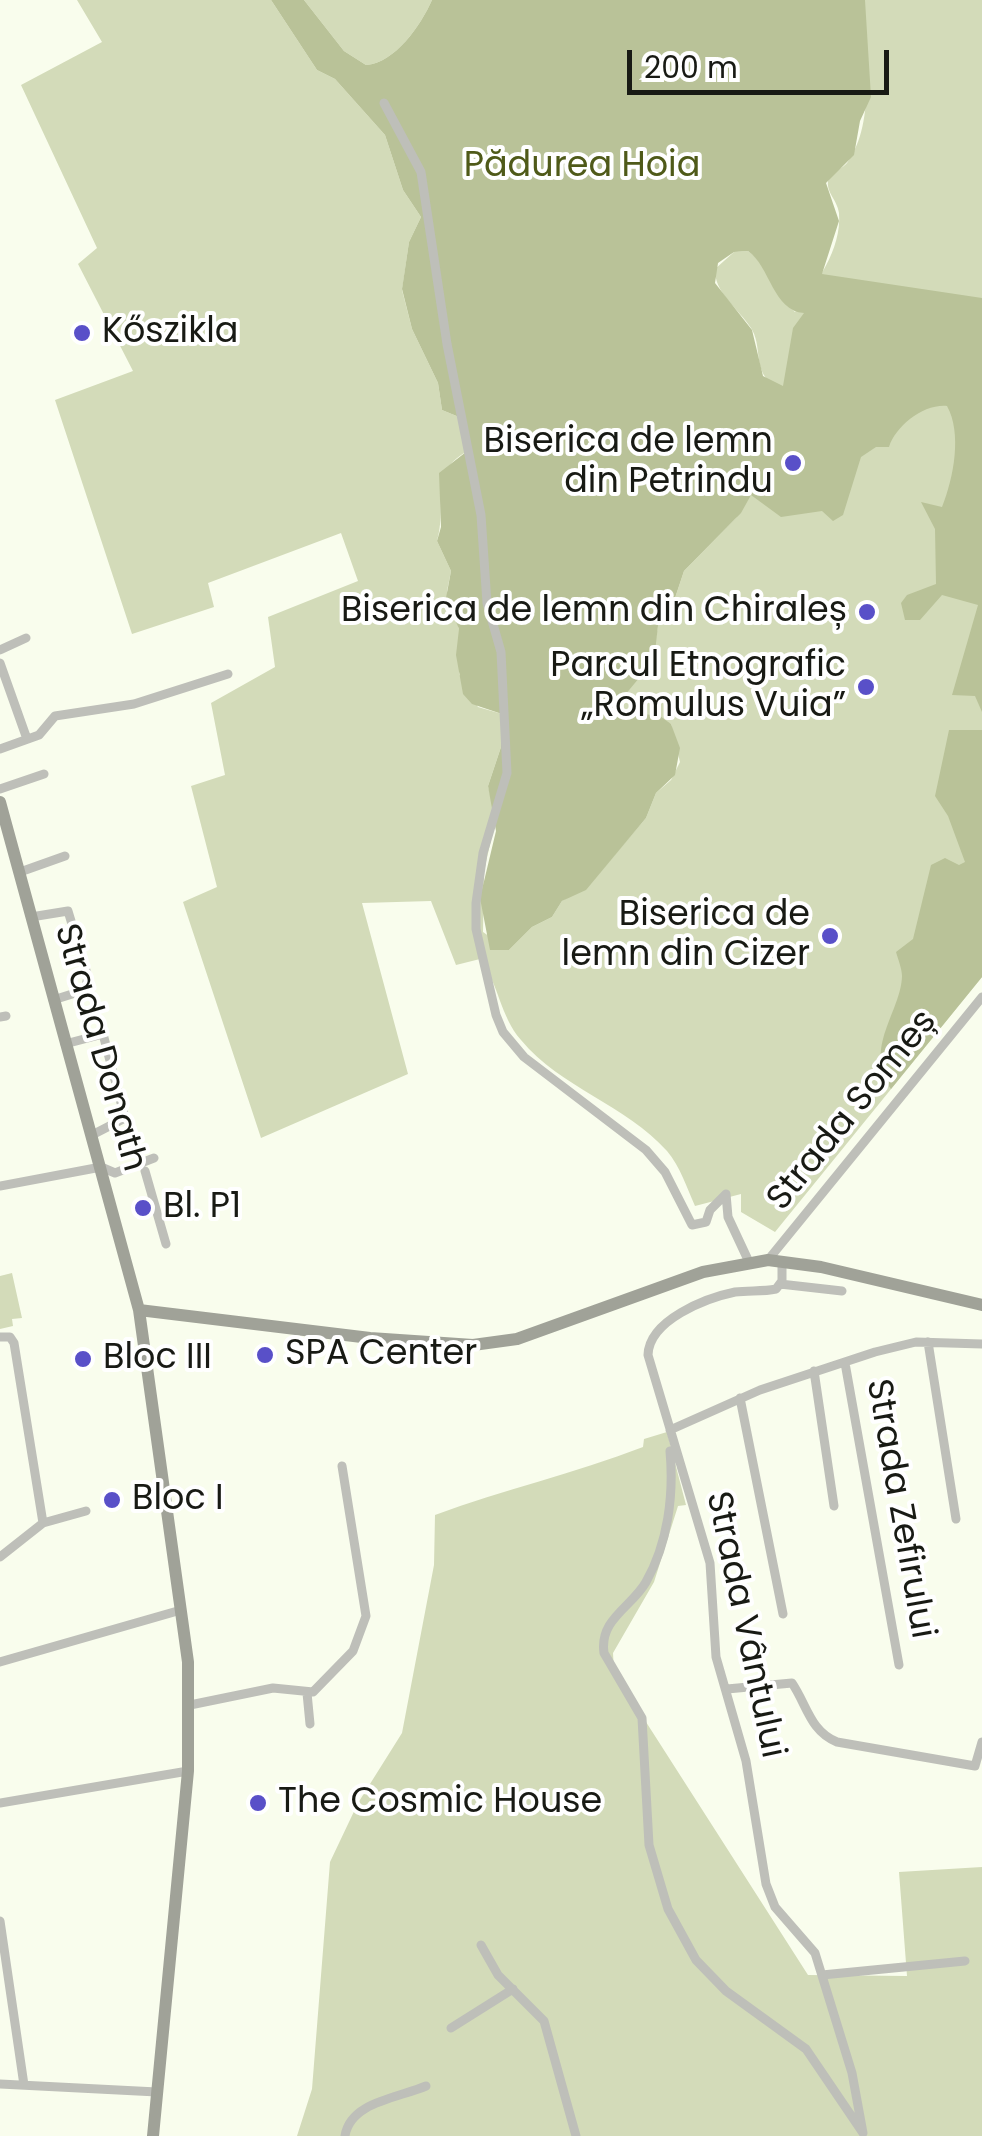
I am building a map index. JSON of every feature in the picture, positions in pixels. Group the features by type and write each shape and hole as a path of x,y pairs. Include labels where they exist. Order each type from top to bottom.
{"main road":[{"name":"Strada Donath","path":"0,802 139,1310 181,1610 190,1705 188,1771 153,2136"},
{"path":"139,1310 370,1338 473,1345 540,1332 704,1272 775,1260 982,1305"}],"street":[{"path":"384,103 421,172 448,344 481,515 487,603 501,652 507,773 483,853 476,903 476,929 496,1015 503,1032 524,1057 646,1150 664,1172 692,1225 706,1222 710,1210 726,1194 728,1217 749,1262"},
{"path":"0,650 26,638"},
{"path":"0,663 27,739"},
{"path":"0,749 38,735 55,716 134,704 228,674"},
{"path":"0,789 44,774"},
{"path":"20,872 65,856"},
{"path":"31,917 68,912 88,977 86,990 53,1000"},
{"name":"Strada Someș","path":"775,1260 982,997"},
{"path":"65,1044 103,1034 125,1118 92,1135"},
{"path":"0,1186 101,1167 115,1172 154,1158"},
{"path":"145,1171 166,1244"},
{"path":"775,1260 780,1284"},
{"name":"Strada Vântului","path":"842,1291 780,1284 771,1290 718,1297 674,1318 657,1333 648,1355 713,1578 716,1658 746,1761 770,1896 782,1916 809,1940 852,2074 864,2134"},
{"path":"0,1338 10,1338 14,1343 43,1523"},
{"path":"864,2134 794,2036 726,1991 696,1960 668,1909 653,1865 642,1718 604,1653 602,1642 606,1628 639,1592 655,1564 672,1500 671,1434 740,1398 888,1348 928,1342 982,1344"},
{"path":"928,1342 956,1519"},
{"name":"Strada Zefirului","path":"845,1363 898,1665"},
{"path":"814,1371 834,1506"},
{"path":"740,1398 783,1614"},
{"path":"190,1705 274,1688 306,1694 317,1690 353,1651 364,1629 360,1564 342,1466"},
{"path":"0,1557 43,1523 86,1511"},
{"path":"0,1662 181,1610"},
{"path":"727,1688 789,1682 808,1718 827,1738 978,1765 982,1742"},
{"path":"306,1694 310,1724"},
{"path":"0,1803 188,1771"},
{"path":"0,1921 24,2085"},
{"path":"481,1946 494,1969 547,2026 576,2136"},
{"path":"822,1975 965,1961"},
{"path":"451,2028 513,1988"},
{"path":"0,2084 156,2092"},
{"path":"345,2136 347,2124 357,2112 426,2086"}],"green space":[{"path":"77,0 271,0 317,70 335,79 385,135 403,190 421,217 409,242 402,290 412,329 438,383 442,410 459,417 466,452 454,461 443,480 437,541 451,571 447,591 459,629 459,674 478,707 502,714 501,747 488,786 496,818 484,871 483,932 509,950 532,927 552,917 562,901 589,885 646,818 656,793 671,780 680,762 671,724 627,712 620,701 625,689 651,666 658,626 673,604 684,571 736,518 751,494 768,380 761,368 754,335 723,293 715,269 734,252 748,251 795,312 832,253 839,213 828,187 829,177 847,163 863,126 867,83 865,0 982,0 982,977 775,1232 741,1212 741,1194 695,1206 676,1163 651,1135 537,1057 514,1031 480,959 456,965 431,901 362,903 408,1074 261,1138 183,902 217,887 191,786 225,775 211,703 275,667 268,617 358,581 341,533 208,583 214,607 132,634 55,400 133,371 78,264 97,248 21,85 102,42"},
{"name":"Pădurea Hoia","path":"271,0 304,0 344,51 366,65 397,50 414,31 432,0 865,0 871,97 860,121 854,155 826,183 839,221 822,274 982,298 982,712 975,696 952,695 978,605 942,595 920,620 905,620 901,603 907,595 936,584 935,529 921,502 942,507 953,469 955,442 947,406 938,406 912,418 889,447 876,447 861,457 843,515 833,521 822,511 781,517 751,495 741,513 684,571 673,604 658,626 654,660 620,701 627,712 660,716 671,724 680,748 675,775 656,793 646,818 586,890 562,901 552,917 532,927 509,950 490,950 480,898 496,831 488,786 501,747 502,714 472,704 463,694 456,655 459,629 446,598 451,571 437,541 441,527 439,473 466,452 459,417 442,410 438,383 412,329 402,289 409,242 421,217 403,190 385,135 335,79 317,70","holes":["748,251 785,305 804,313 793,328 783,386 763,376 752,330 715,283 718,263 734,252"]},
{"path":"304,0 432,0 414,31 397,50 366,65 344,51"},
{"path":"949,730 982,730 982,977 891,1089 881,1059 900,990 902,973 896,952 913,939 931,865 945,858 959,865 965,862 948,816 935,796"},
{"path":"12,1273 22,1318 12,1319 13,1326 0,1329 0,1276"},
{"path":"667,1432 686,1505 678,1506 654,1582 613,1653 614,1672 808,1975 907,1976 899,1872 982,1867 982,2136 297,2136 312,2089 330,1862 358,1803 402,1733 434,1565 435,1515 617,1457 643,1447 644,1439"}],"place":[{"name":"Kőszikla","path":"82,333"},
{"name":"Biserica de lemn din Petrindu","path":"793,463"},
{"name":"Biserica de lemn din Chiraleș","path":"867,612"},
{"name":"Parcul Etnografic „Romulus Vuia”","path":"866,687"},
{"name":"Biserica de lemn din Cizer","path":"830,936"},
{"name":"Bl. P1","path":"143,1208"},
{"name":"SPA Center","path":"265,1355"},
{"name":"Bloc III","path":"83,1359"},
{"name":"Bloc I","path":"112,1500"},
{"name":"The Cosmic House","path":"258,1803"}]}
